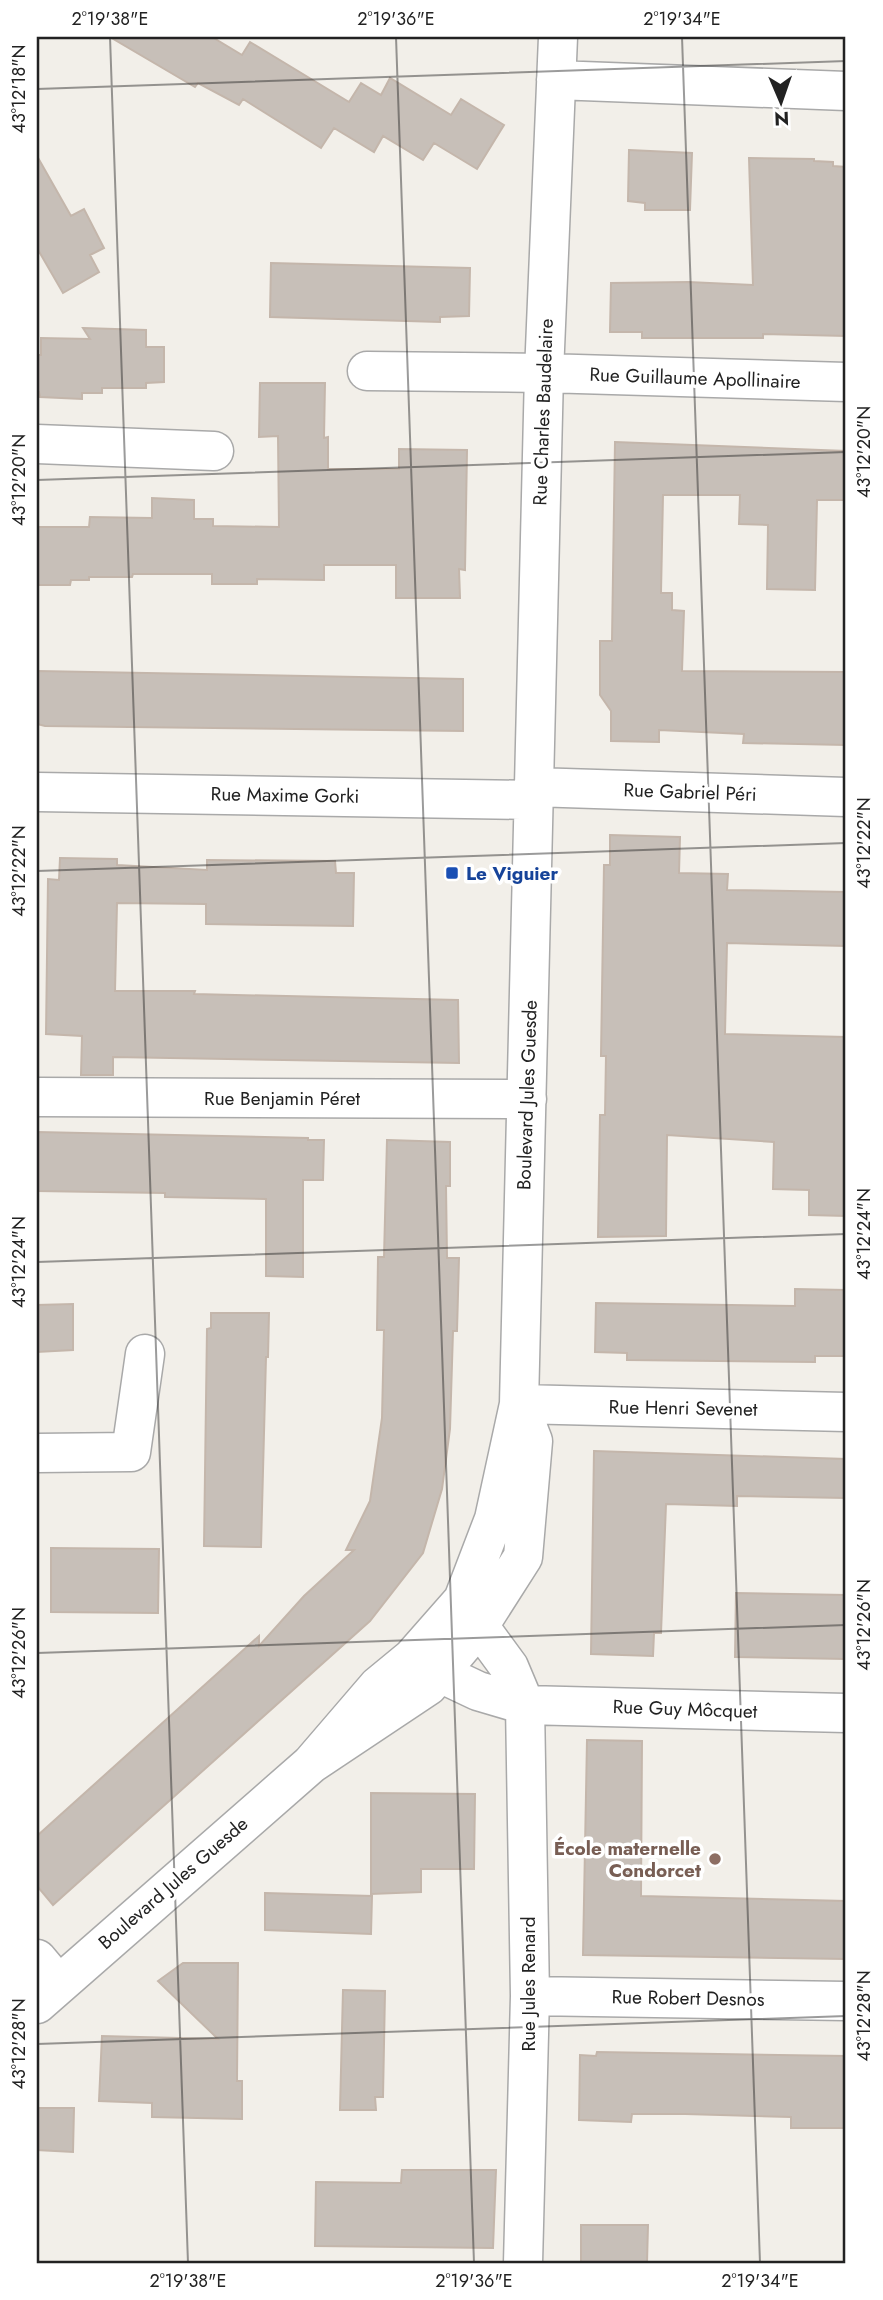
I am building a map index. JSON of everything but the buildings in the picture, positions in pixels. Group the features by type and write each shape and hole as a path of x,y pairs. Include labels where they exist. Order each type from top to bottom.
{"street":[{"name":"Rue Charles Baudelaire","path":"533,793 544,373 558,37"},
{"path":"556,80 846,91"},
{"name":"Rue Guillaume Apollinaire","path":"367,371 846,382"},
{"path":"37,444 214,450"},
{"name":"Rue Maxime Gorki","path":"37,792 533,793"},
{"name":"Rue Gabriel Péri","path":"533,793 846,796"},
{"name":"Boulevard Jules Guesde","path":"311,1764 378,1686 412,1658 463,1600 494,1519 519,1404 533,793"},
{"name":"Rue Benjamin Péret","path":"37,1097 527,1099"},
{"path":"37,1453 131,1452 145,1354"},
{"name":"Boulevard Jules Guesde","path":"44,1982 311,1764 428,1686 479,1626 523,1557 533,1441 519,1404"},
{"name":"Rue Henri Sevenet","path":"519,1404 846,1412"},
{"path":"479,1626 509,1667 525,1705 478,1691 440,1673 440,1627 479,1626"},
{"name":"Rue Guy Môcquet","path":"525,1705 846,1713"},
{"name":"Rue Jules Renard","path":"523,2263 530,1996 525,1705"},
{"name":"Rue Robert Desnos","path":"530,1996 846,2001"}],"place":[{"name":"Le Viguier","path":"452,873"},
{"name":"École maternelle Condorcet","path":"715,1859"}]}
